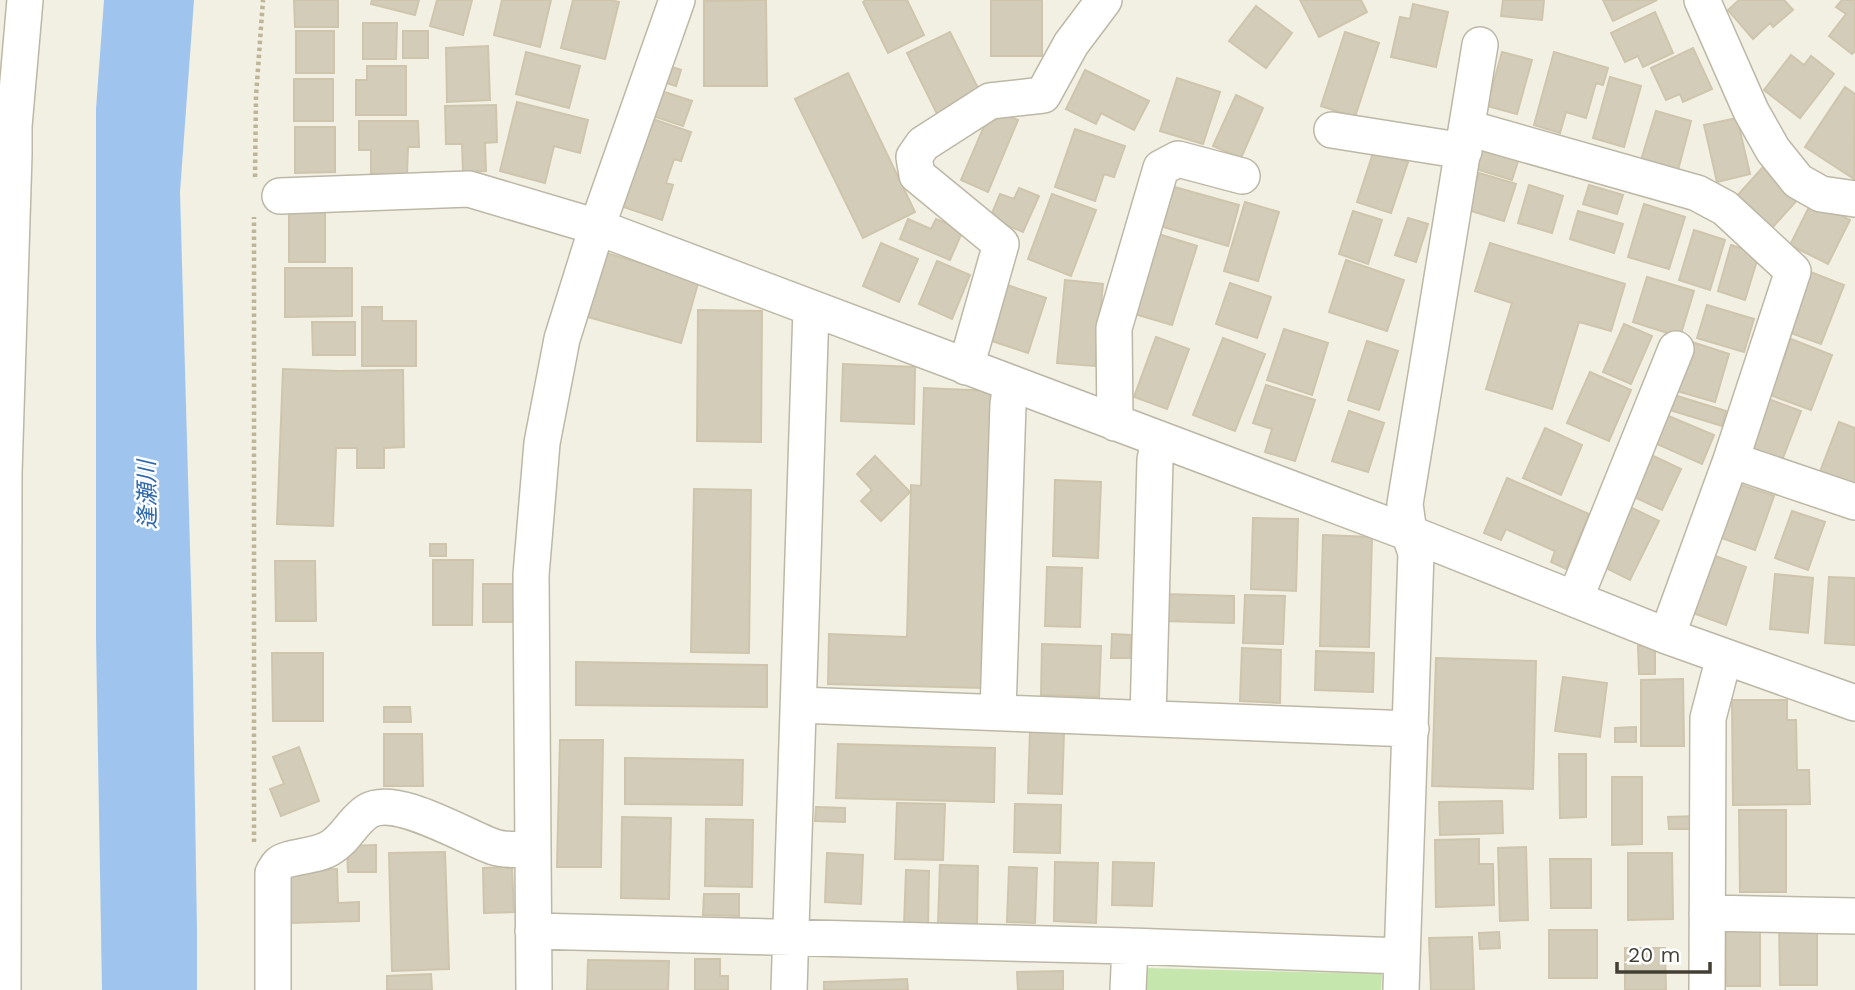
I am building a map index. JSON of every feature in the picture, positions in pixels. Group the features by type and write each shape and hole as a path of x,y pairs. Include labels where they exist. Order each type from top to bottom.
{"street":[{"path":"3,990 2,472 14,155 7,125 25,0"},
{"path":"534,990 531,575 542,443 562,339 597,227 677,0"},
{"path":"966,367 1001,244 917,175 914,157 923,144 990,101 1043,95 1070,44 1104,0"},
{"path":"1702,0 1751,111 1773,150 1798,181 1821,194 1855,199"},
{"path":"533,931 1130,946 1402,973 1416,553 1409,533 1405,504 1480,45"},
{"path":"1332,130 1466,139 1697,193 1725,208 1793,271 1731,460 1667,636"},
{"path":"1115,423 1114,328 1161,168 1178,159 1242,176"},
{"path":"263,194 469,189 597,227 1409,533 1667,636 1855,703"},
{"path":"789,990 811,309"},
{"path":"1575,599 1676,349"},
{"path":"998,712 1011,384"},
{"path":"1148,718 1154,460 1160,440"},
{"path":"1731,460 1855,502"},
{"path":"1707,990 1708,718 1724,657"},
{"path":"799,705 1411,729"},
{"path":"273,990 273,873 279,864 288,859 315,855 336,845 367,811 383,807 404,809 496,847 532,849"},
{"path":"1707,913 1855,916"},
{"path":"1128,990 1130,946"}],"path":[{"path":"254,853 263,194 256,96 263,0"}],"green space":[{"path":"1145,968 1382,974 1381,990 1144,990"}],"water":[{"name":"逢瀬川","path":"104,0 194,0 180,192 192,619 197,990 102,990 96,638 96,109"}],"building":[{"path":"294,0 338,0 338,27 295,27"},
{"path":"372,0 419,0 415,15 371,4"},
{"path":"437,0 472,0 463,35 430,26"},
{"path":"502,0 551,0 540,47 494,35"},
{"path":"573,0 619,2 605,59 561,48"},
{"path":"766,0 767,86 704,86 704,1"},
{"path":"907,0 924,35 888,53 863,2"},
{"path":"991,0 1042,0 1042,56 991,56"},
{"path":"1300,0 1361,0 1367,12 1319,37"},
{"path":"1503,0 1544,0 1542,20 1501,16"},
{"path":"1603,0 1657,0 1613,21"},
{"path":"1739,0 1784,0 1793,10 1773,27 1770,23 1753,39 1728,10"},
{"path":"1842,0 1855,0 1855,51 1852,54 1829,36 1846,14 1836,7"},
{"path":"1413,4 1448,12 1436,67 1391,57 1400,17 1410,19"},
{"path":"1256,6 1292,33 1266,68 1229,41"},
{"path":"1655,12 1673,53 1643,67 1638,56 1625,62 1611,33"},
{"path":"363,23 397,23 396,59 363,59"},
{"path":"296,31 334,31 334,73 296,73"},
{"path":"403,31 428,31 428,58 403,58"},
{"path":"950,32 981,94 938,116 907,53"},
{"path":"1345,32 1379,43 1355,117 1321,106"},
{"path":"488,46 490,100 447,102 446,48"},
{"path":"1693,48 1712,89 1683,102 1680,94 1666,100 1651,68"},
{"path":"526,52 580,66 569,108 516,94"},
{"path":"1502,52 1532,60 1517,114 1487,106"},
{"path":"1554,52 1608,68 1603,85 1596,83 1586,118 1566,112 1560,133 1534,125"},
{"path":"1791,55 1804,65 1811,56 1834,74 1800,118 1764,90"},
{"path":"666,65 681,70 676,86 660,81"},
{"path":"367,66 406,66 406,115 356,115 356,80 367,80"},
{"path":"1085,70 1149,101 1134,130 1101,113 1096,124 1066,109"},
{"path":"848,73 915,212 863,238 795,99"},
{"path":"1610,77 1641,86 1624,147 1593,138"},
{"path":"1177,78 1220,92 1203,144 1160,131"},
{"path":"294,79 333,79 333,121 294,121"},
{"path":"1845,87 1855,94 1854,179 1805,147"},
{"path":"655,89 692,101 683,126 647,114"},
{"path":"1236,95 1263,108 1241,158 1213,146"},
{"path":"517,102 588,120 580,153 554,146 545,183 500,171"},
{"path":"496,105 497,142 485,143 486,171 463,172 462,144 446,144 445,106"},
{"path":"1656,111 1691,121 1678,170 1641,160"},
{"path":"999,112 1018,120 988,192 961,180 988,117 995,120"},
{"path":"650,118 691,132 681,161 674,159 666,183 673,185 662,220 621,206"},
{"path":"1737,118 1750,174 1717,182 1704,125"},
{"path":"359,121 418,121 419,147 408,147 407,174 371,174 371,150 359,150"},
{"path":"295,127 335,127 335,172 295,173"},
{"path":"1075,129 1125,146 1114,177 1104,174 1095,201 1055,187"},
{"path":"1479,146 1519,158 1512,180 1473,168"},
{"path":"1374,150 1408,162 1391,213 1357,202"},
{"path":"1764,166 1799,198 1771,229 1736,197"},
{"path":"1479,173 1516,184 1504,221 1468,210"},
{"path":"1529,185 1563,196 1552,233 1518,223"},
{"path":"1589,185 1623,195 1617,214 1583,204"},
{"path":"1171,186 1239,205 1228,246 1160,226"},
{"path":"1019,188 1039,196 1023,232 990,218 1000,194 1014,199"},
{"path":"1052,194 1096,210 1071,276 1028,259"},
{"path":"1812,201 1850,220 1828,264 1790,245"},
{"path":"1245,202 1279,212 1258,281 1224,271"},
{"path":"1644,204 1685,217 1669,269 1628,257"},
{"path":"289,207 325,207 325,262 289,262"},
{"path":"1353,211 1382,220 1368,264 1339,254"},
{"path":"1578,211 1623,224 1614,253 1570,239"},
{"path":"1408,218 1428,224 1416,262 1395,255"},
{"path":"908,219 931,229 936,219 963,230 950,260 900,239"},
{"path":"1694,230 1725,240 1710,290 1679,280"},
{"path":"1152,232 1197,246 1172,325 1128,312"},
{"path":"881,243 918,259 899,302 863,286"},
{"path":"1490,243 1625,284 1611,331 1579,322 1552,409 1486,389 1512,303 1475,291"},
{"path":"1731,245 1759,254 1745,300 1718,291"},
{"path":"606,253 699,280 681,343 588,317"},
{"path":"1346,260 1404,280 1387,331 1329,312"},
{"path":"937,261 970,275 952,319 919,304"},
{"path":"285,268 352,268 352,316 285,317"},
{"path":"1808,271 1844,285 1821,344 1785,331"},
{"path":"1647,277 1694,291 1680,337 1633,322"},
{"path":"1065,280 1103,284 1095,366 1057,363"},
{"path":"1230,283 1271,297 1257,338 1216,324"},
{"path":"1004,284 1046,298 1028,353 986,339"},
{"path":"1707,305 1754,319 1744,352 1697,338"},
{"path":"362,307 382,307 382,321 416,321 416,366 362,366"},
{"path":"698,310 762,311 761,442 697,441"},
{"path":"312,322 355,322 355,355 313,355"},
{"path":"1624,324 1652,336 1631,384 1603,372"},
{"path":"1284,329 1328,343 1312,395 1267,380"},
{"path":"1156,337 1189,349 1167,409 1134,397"},
{"path":"1223,338 1265,354 1235,431 1193,415"},
{"path":"1791,339 1832,355 1811,410 1770,395"},
{"path":"1367,341 1398,351 1379,410 1348,400"},
{"path":"1692,342 1729,354 1715,402 1677,391"},
{"path":"843,364 915,367 914,424 841,421"},
{"path":"283,369 403,370 404,447 384,448 384,468 357,468 357,448 336,448 333,526 277,524"},
{"path":"1590,372 1631,390 1609,441 1567,423"},
{"path":"1266,385 1315,400 1295,461 1265,452 1272,429 1253,423"},
{"path":"924,388 992,391 983,688 828,684 829,634 907,637 911,485 921,486"},
{"path":"1674,395 1726,411 1722,426 1670,410"},
{"path":"1766,398 1801,411 1781,463 1747,450"},
{"path":"1349,411 1384,423 1368,472 1332,461"},
{"path":"1659,412 1714,435 1702,464 1648,440"},
{"path":"1839,422 1855,428 1855,491 1818,477"},
{"path":"1545,428 1582,445 1561,495 1523,478"},
{"path":"1649,454 1681,469 1662,510 1630,495"},
{"path":"875,456 910,492 881,521 861,501 872,490 857,474"},
{"path":"1507,478 1589,514 1566,569 1551,562 1555,551 1506,529 1501,540 1484,533"},
{"path":"1055,480 1101,482 1098,558 1053,556"},
{"path":"1732,482 1774,496 1755,550 1713,535"},
{"path":"694,489 751,490 749,653 691,652"},
{"path":"1626,505 1659,521 1630,580 1598,564"},
{"path":"1792,511 1825,522 1808,570 1775,558"},
{"path":"1253,518 1298,519 1296,591 1251,589"},
{"path":"1323,535 1372,537 1369,647 1320,646"},
{"path":"430,544 446,544 446,556 430,556"},
{"path":"1707,553 1746,567 1726,625 1687,611"},
{"path":"433,560 473,560 472,625 433,625"},
{"path":"275,561 315,561 316,621 276,621"},
{"path":"1047,567 1082,568 1080,627 1045,626"},
{"path":"1775,574 1813,578 1808,633 1770,629"},
{"path":"1829,577 1855,578 1855,645 1825,643"},
{"path":"483,584 514,584 514,622 483,622"},
{"path":"1163,594 1234,596 1234,623 1162,621"},
{"path":"1245,595 1285,596 1283,644 1243,643"},
{"path":"1112,634 1131,635 1130,658 1111,658"},
{"path":"1042,644 1101,646 1099,697 1041,695"},
{"path":"1638,646 1655,646 1655,674 1639,674"},
{"path":"1242,648 1281,650 1280,703 1240,701"},
{"path":"1316,651 1374,653 1373,692 1315,690"},
{"path":"272,653 323,653 323,721 273,721"},
{"path":"1436,658 1536,661 1533,789 1432,786"},
{"path":"576,662 767,665 767,707 576,705"},
{"path":"1563,677 1607,683 1600,737 1555,731"},
{"path":"1683,679 1684,746 1641,746 1641,680"},
{"path":"1732,700 1787,700 1787,720 1796,720 1797,770 1809,770 1810,804 1733,805"},
{"path":"384,707 410,707 411,722 384,722"},
{"path":"1636,727 1636,742 1615,742 1615,728"},
{"path":"1030,730 1064,732 1062,794 1028,793"},
{"path":"384,734 422,734 423,786 384,786"},
{"path":"560,740 603,740 601,867 557,867"},
{"path":"838,744 995,748 994,802 836,798"},
{"path":"299,747 319,801 281,816 270,789 284,784 273,757"},
{"path":"1559,754 1586,754 1586,817 1560,818"},
{"path":"625,758 743,760 742,805 625,804"},
{"path":"1612,777 1642,777 1642,844 1612,845"},
{"path":"1502,801 1503,833 1440,835 1439,802"},
{"path":"897,803 945,804 943,860 895,859"},
{"path":"1015,804 1061,805 1060,853 1014,852"},
{"path":"816,807 845,808 845,822 815,821"},
{"path":"1739,810 1786,810 1786,892 1740,892"},
{"path":"1698,816 1698,829 1669,829 1668,817"},
{"path":"622,817 671,818 669,899 621,898"},
{"path":"706,819 753,820 752,887 705,886"},
{"path":"1479,839 1479,864 1493,864 1494,905 1436,907 1435,840"},
{"path":"376,845 376,872 348,872 347,846"},
{"path":"1526,847 1528,920 1500,921 1498,848"},
{"path":"445,852 449,969 392,971 389,853"},
{"path":"827,853 863,855 861,904 825,902"},
{"path":"1628,853 1672,853 1673,919 1628,920"},
{"path":"1550,859 1591,859 1591,908 1551,908"},
{"path":"1055,862 1098,863 1096,923 1054,921"},
{"path":"1113,862 1154,863 1152,906 1112,905"},
{"path":"940,865 978,866 977,925 938,924"},
{"path":"512,867 514,912 484,913 483,868"},
{"path":"1009,867 1037,868 1035,923 1007,922"},
{"path":"337,869 338,903 359,902 359,921 289,923 287,871"},
{"path":"906,870 929,871 928,927 904,926"},
{"path":"704,894 739,894 739,916 703,915"},
{"path":"1817,921 1817,985 1780,985 1779,922"},
{"path":"1549,930 1597,930 1597,978 1549,978"},
{"path":"1726,930 1760,930 1760,986 1726,986"},
{"path":"1499,932 1500,948 1480,949 1479,933"},
{"path":"1472,937 1474,990 1431,990 1429,938"},
{"path":"1625,948 1665,948 1666,990 1625,990"},
{"path":"695,959 720,959 720,976 728,976 728,990 695,990"},
{"path":"588,960 669,961 668,990 587,990"},
{"path":"1063,971 1063,990 1018,990 1017,972"},
{"path":"431,974 432,990 387,990 387,976"},
{"path":"907,979 908,990 824,990 824,982"}]}
